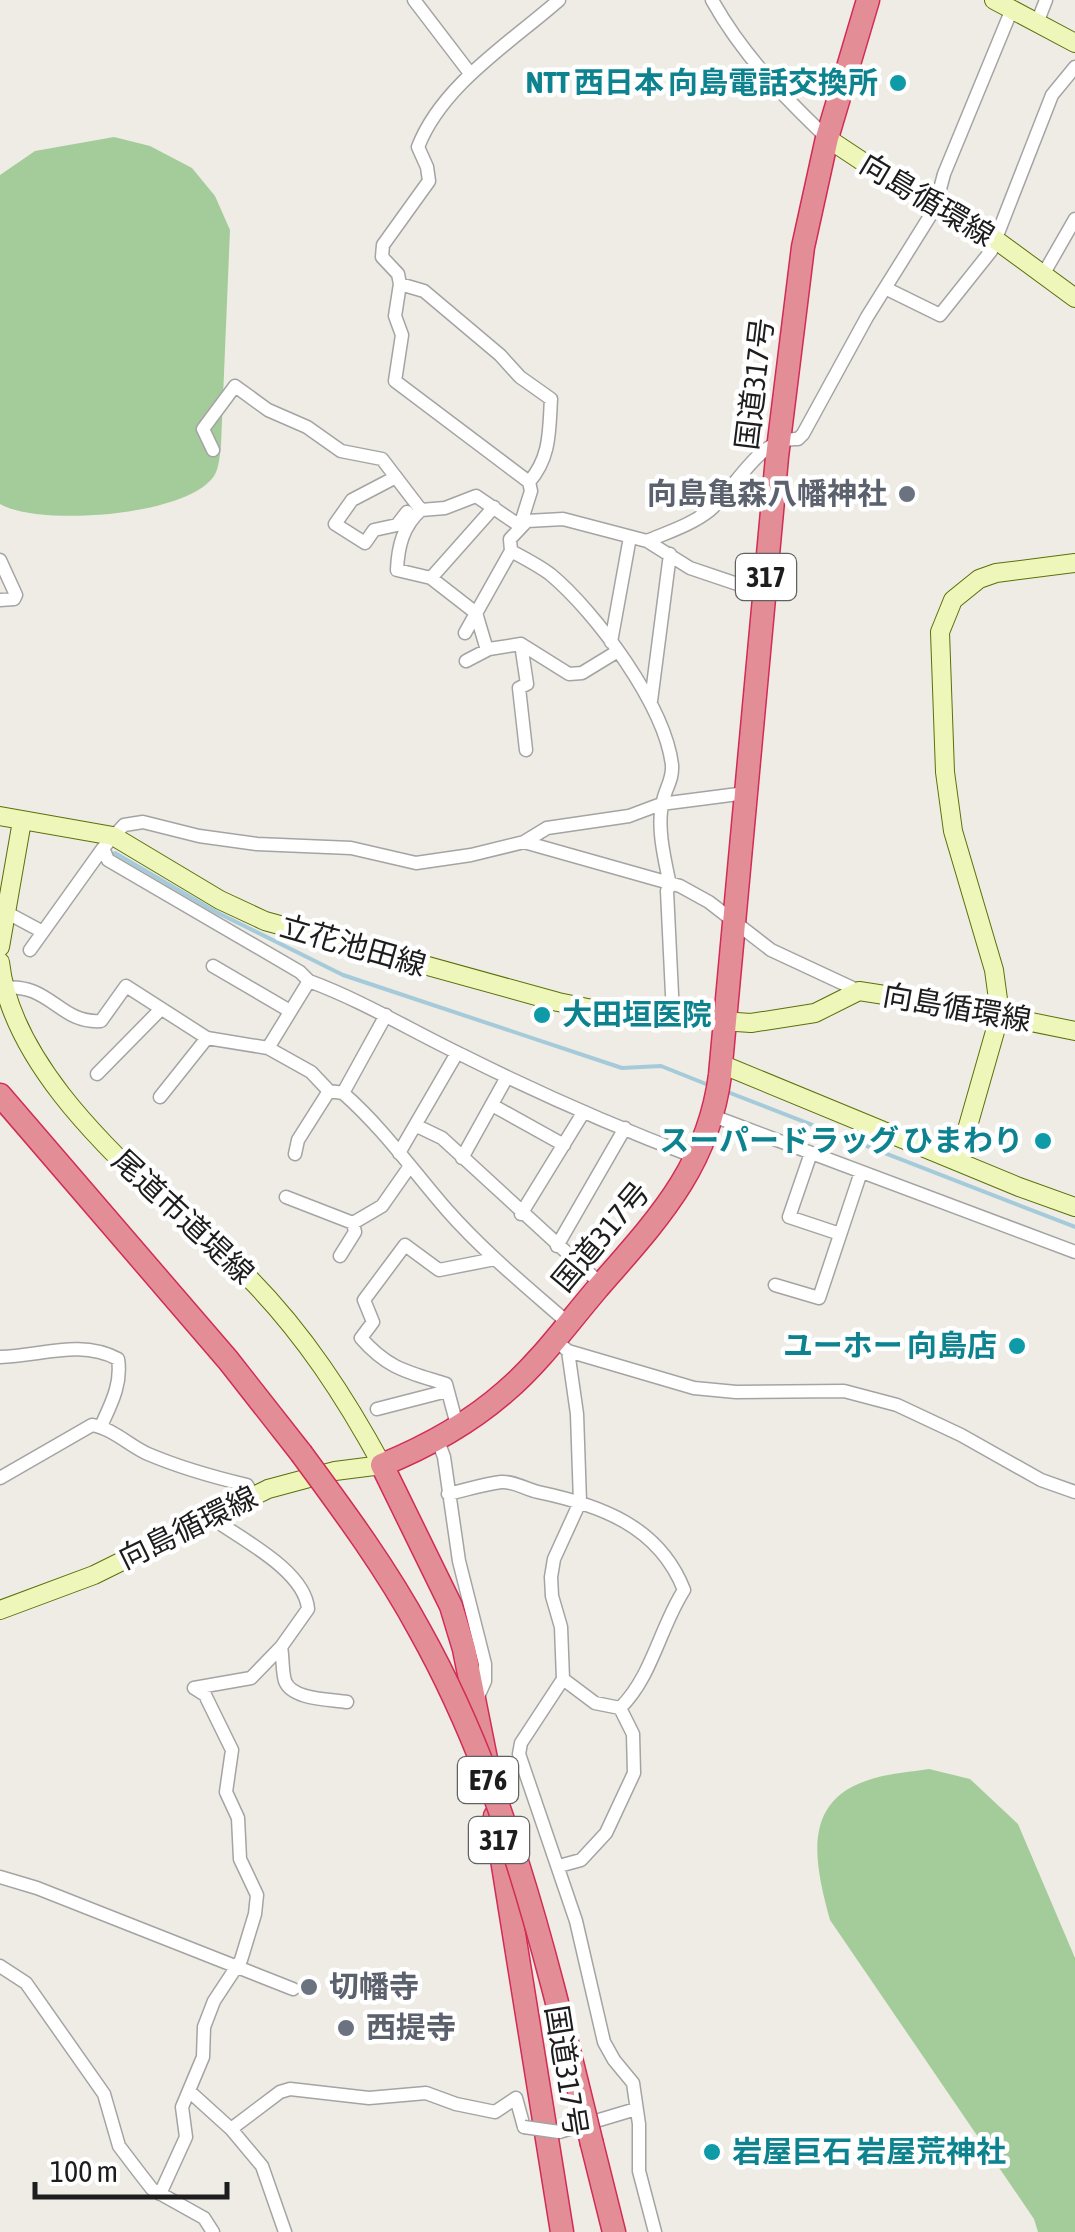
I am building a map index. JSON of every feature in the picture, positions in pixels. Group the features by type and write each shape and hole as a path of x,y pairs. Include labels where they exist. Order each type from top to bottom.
{"highway":[{"name":"国道317号","path":"562,2232 476,1703 451,1606 382,1465 448,1432 507,1390 564,1338 601,1284 671,1203 715,1110 764,593 802,248 828,138 868,0"},
{"name":"E76","path":"0,1096 228,1360 346,1516 420,1630 460,1714 522,1871 614,2232"}],"street":[{"path":"414,0 469,72"},
{"path":"520,526 531,491 529,482 395,381 402,334 395,316 400,284 398,274 382,257 383,246 429,181 428,167 418,147 423,134 469,72 499,52 559,0"},
{"path":"712,0 762,72 828,138"},
{"path":"994,0 1075,43"},
{"path":"1037,22 1046,0"},
{"path":"647,542 690,523 710,509 780,439 798,439 803,434 934,208 944,174 1012,9"},
{"path":"885,288 940,315 991,251 1052,95 1075,67"},
{"name":"向島循環線","path":"828,138 934,208 996,240 1075,298"},
{"path":"1044,273 1075,218"},
{"path":"400,284 424,291 520,377 551,399 547,452 542,468 529,482"},
{"path":"213,450 203,429 235,386 268,410 307,427 341,451 382,459 418,506"},
{"path":"396,476 352,500 335,524 365,543 374,530 397,525 418,506 445,508 476,496 520,526"},
{"path":"418,506 408,522 397,570 431,578 476,612 487,650"},
{"path":"431,578 494,507"},
{"path":"466,634 510,551 510,539 526,521 563,519 647,542 710,577 764,593"},
{"path":"466,661 487,650 521,644 570,674 582,673 615,646 630,537"},
{"path":"510,551 553,577 615,646 651,701 671,760 672,780 662,804 664,855 670,885 667,891 673,1015"},
{"path":"651,701 670,554"},
{"path":"0,560 16,594 14,599 0,600"},
{"path":"958,1162 1000,1014 994,970 953,831 945,772 940,632 953,600 979,579 996,573 1075,563"},
{"path":"521,644 528,684 519,688 526,750"},
{"path":"30,950 124,825 143,822 199,836 258,844 351,848 416,863 524,842 546,828 629,816 662,804 746,793"},
{"name":"立花池田線","path":"0,816 108,842 265,920 558,1002 616,1014 725,1020"},
{"path":"0,946 2,910 22,821"},
{"path":"108,842 108,860 300,972 309,981 348,995 582,1114 696,1156"},
{"path":"524,842 670,885 708,902 771,950 859,991"},
{"path":"2,910 43,932"},
{"name":"尾道市道堤線","path":"0,962 3,988 13,1016 60,1091 132,1172 271,1301 320,1361 382,1465"},
{"path":"213,966 290,1012"},
{"path":"268,1048 309,981"},
{"path":"3,988 26,988 82,1022 101,1021 126,986 207,1038 268,1048 311,1072 364,1111 564,1338 694,1388 736,1392 844,1391 897,1404 1041,1480 1075,1492"},
{"name":"向島循環線","path":"725,1020 752,1024 790,1019 815,1013 859,991 1000,1014 1075,1031"},
{"path":"98,1074 160,1010"},
{"path":"296,1154 298,1140 336,1092 386,1016"},
{"path":"160,1097 207,1038"},
{"path":"399,1153 457,1053"},
{"path":"721,1069 1075,1207"},
{"path":"462,1158 507,1077"},
{"path":"492,1105 564,1145"},
{"path":"715,1110 810,1153 1075,1252"},
{"path":"521,1214 582,1114"},
{"path":"416,1126 442,1138 601,1284"},
{"path":"557,1246 625,1128"},
{"path":"810,1153 789,1218 840,1234"},
{"path":"353,1223 382,1206 410,1166"},
{"path":"775,1285 819,1298 861,1172"},
{"path":"286,1197 353,1223"},
{"path":"340,1256 355,1232 353,1223"},
{"path":"476,1703 485,1664 458,1561 448,1494 444,1457 448,1432 446,1384 393,1368 361,1338 373,1322 364,1300 404,1245 439,1270 495,1259"},
{"path":"564,1338 580,1452 580,1502 554,1559 551,1577 561,1627 563,1679 521,1743 520,1754 576,1922 604,2042 632,2083 639,2124 639,2171 655,2232"},
{"path":"0,1357 92,1348 118,1359 120,1374 101,1426"},
{"path":"377,1409 448,1391"},
{"path":"0,1478 92,1425 188,1470 247,1485 253,1496"},
{"name":"向島循環線","path":"0,1610 94,1575 253,1496 335,1471 382,1465"},
{"path":"448,1494 501,1482 580,1502 633,1524 671,1567 684,1590 670,1611 660,1643 620,1708"},
{"path":"160,2194 186,2136 182,2107 203,2057 204,2026 214,2001 237,1966 256,1914 257,1895 251,1875 240,1859 238,1818 226,1792 232,1750 205,1695 194,1688 251,1678 282,1647 308,1609 300,1583 265,1553 209,1516"},
{"path":"282,1647 286,1684 293,1691 347,1702"},
{"path":"563,1679 594,1703 620,1708"},
{"path":"559,1866 581,1860 606,1834 634,1773 633,1734 620,1708"},
{"path":"0,1876 293,1988"},
{"path":"0,1966 26,1983 104,2094 120,2146 152,2189 204,2218 213,2232"},
{"path":"231,2130 280,2092 290,2090 370,2098 426,2093 495,2112 516,2098 524,2127 559,2132 636,2108"},
{"path":"189,2091 262,2166 284,2232"}],"green space":[{"path":"114,137 150,146 192,168 215,196 230,230 218,465 214,476 199,490 145,509 78,516 19,511 0,504 0,175 35,151"},
{"path":"929,1769 970,1779 1018,1824 1075,1958 1075,2232 1038,2232 1034,2219 830,1920 817,1854 818,1834 834,1800 851,1787 881,1776"}],"waterway":[{"path":"115,853 216,912 343,975 622,1068 661,1066 711,1086"},
{"path":"725,1091 1075,1227"}],"place":[{"name":"NTT 西日本 向島電話交換所","path":"898,83"},
{"name":"向島亀森八幡神社","path":"907,494"},
{"name":"大田垣医院","path":"542,1015"},
{"name":"スーパードラッグ ひまわり","path":"1043,1141"},
{"name":"ユーホー 向島店","path":"1017,1346"},
{"name":"切幡寺","path":"309,1987"},
{"name":"西提寺","path":"346,2028"},
{"name":"岩屋巨石 岩屋荒神社","path":"712,2152"}]}
